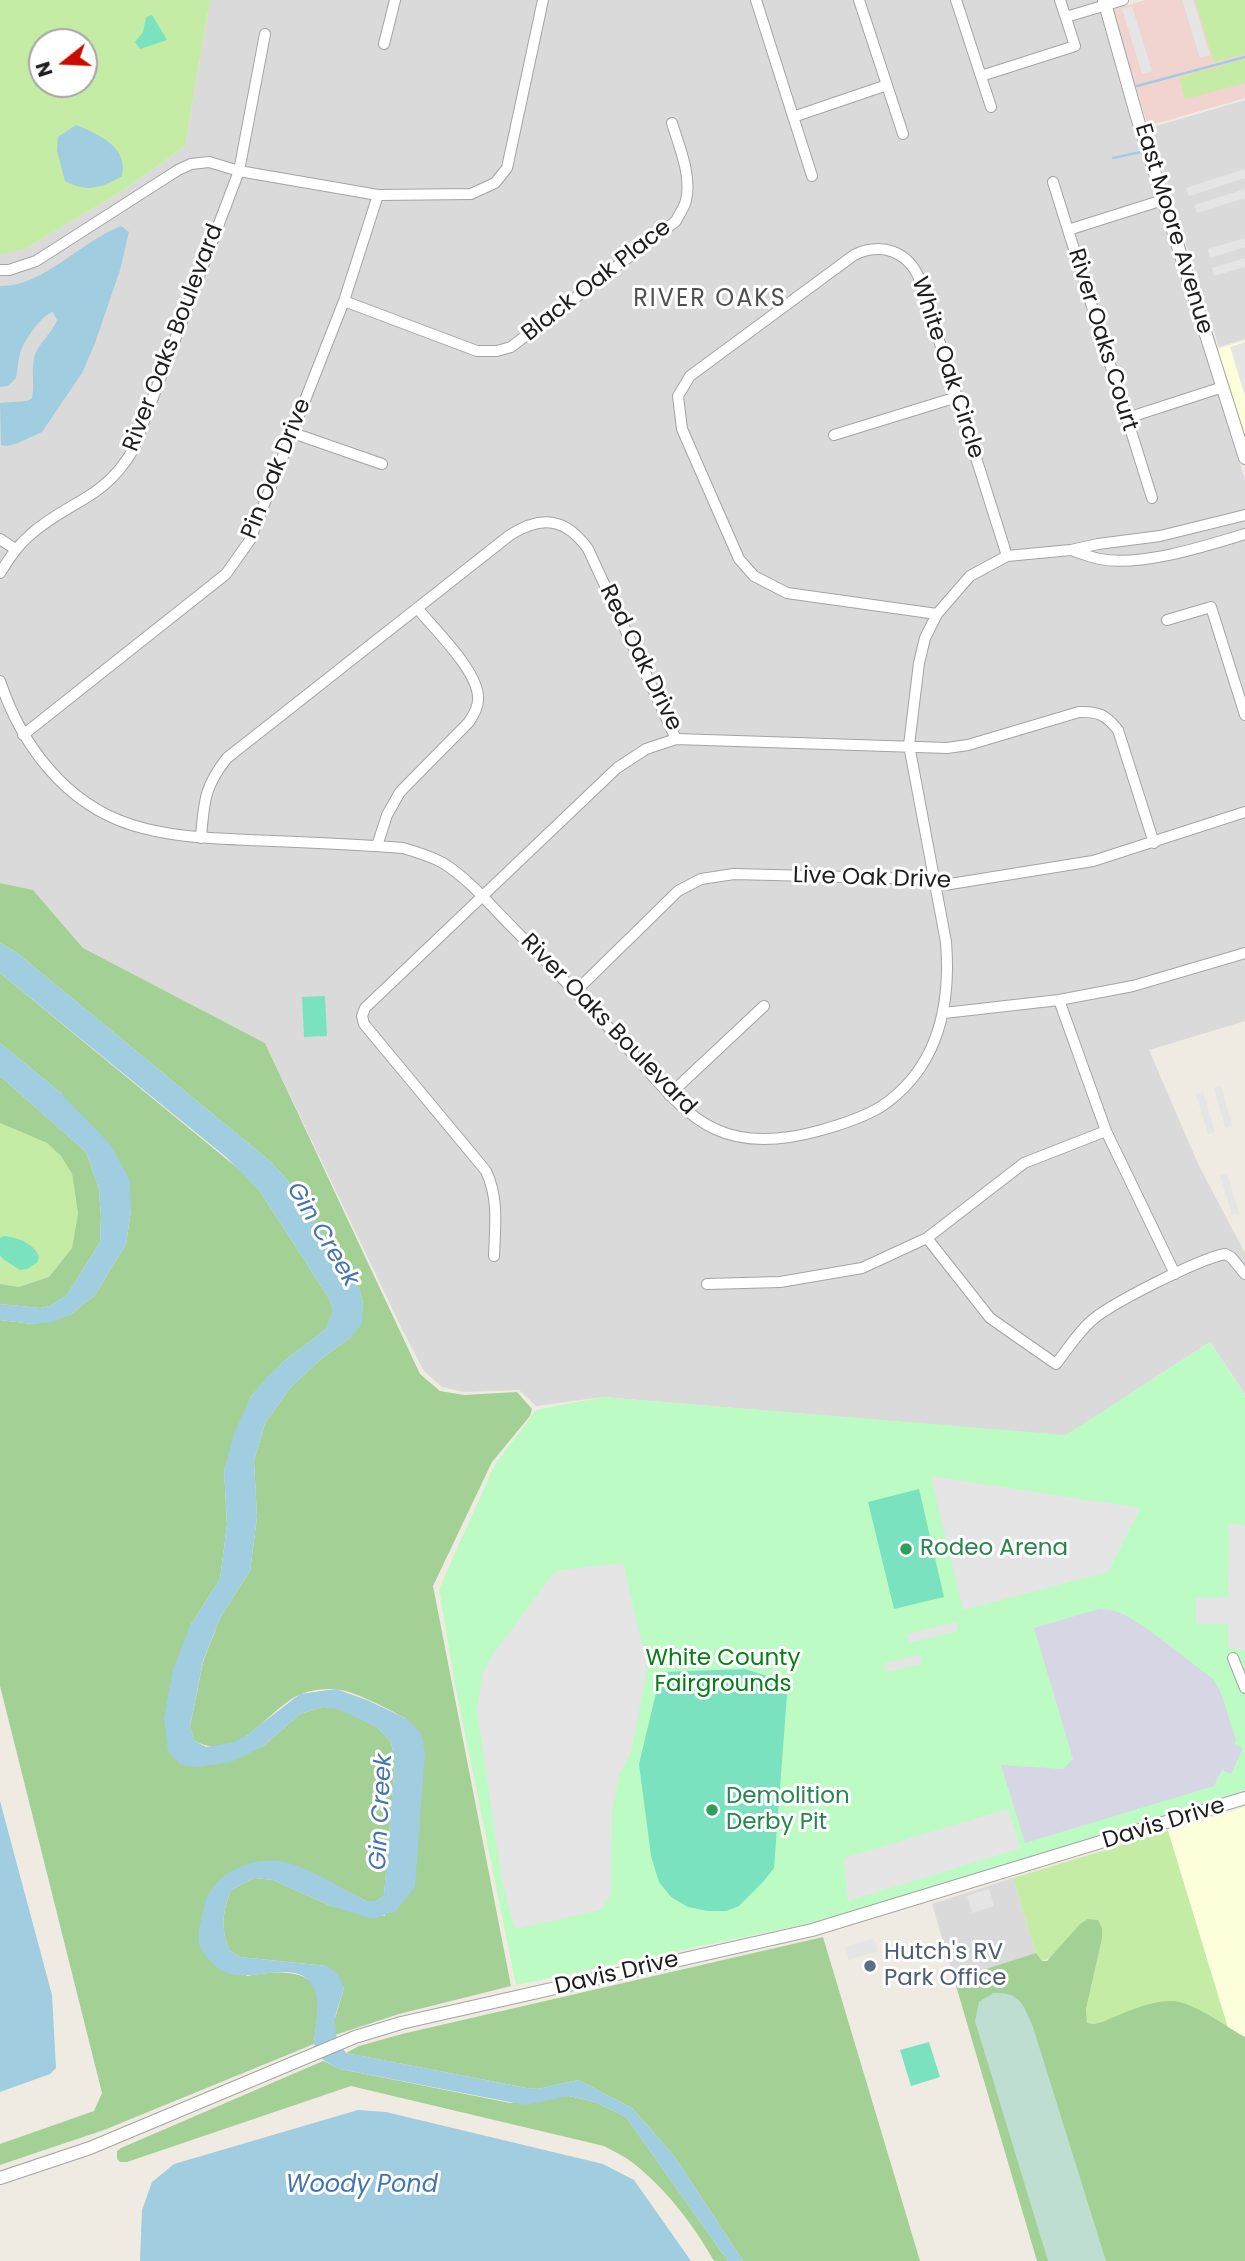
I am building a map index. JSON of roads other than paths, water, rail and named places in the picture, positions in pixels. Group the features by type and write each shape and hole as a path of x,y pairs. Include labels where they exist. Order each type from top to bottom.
{"street":[{"path":"384,44 395,0"},
{"path":"0,270 9,270 36,261 191,164 209,162 239,171 377,195 471,194 495,183 507,168 543,0"},
{"path":"755,0 812,176"},
{"path":"859,0 903,134"},
{"path":"957,0 991,107"},
{"path":"981,76 1075,46 1060,0"},
{"path":"1066,17 1105,3 1123,0"},
{"name":"East Moore Avenue","path":"1105,3 1163,200 1245,458"},
{"name":"River Oaks Boulevard","path":"0,573 15,549 45,523 102,489 133,450 239,171 265,34"},
{"path":"793,117 887,85"},
{"name":"Black Oak Place","path":"344,301 477,351 497,351 511,347 676,221 686,201 687,185 685,167 672,123"},
{"name":"River Oaks Court","path":"1053,182 1152,498"},
{"name":"Pin Oak Drive","path":"23,736 226,574 250,540 344,301 377,195"},
{"path":"1068,230 1163,200"},
{"name":"White Oak Circle","path":"936,614 787,593 754,576 739,559 682,429 678,396 690,376 854,255 880,248 897,252 917,272 1007,556"},
{"path":"1127,418 1223,387"},
{"path":"834,435 957,397"},
{"path":"293,433 383,464"},
{"name":"River Oaks Boulevard","path":"0,681 23,736 38,758 85,801 130,825 201,838 403,848 444,864 481,895 576,991 669,1095 694,1117 717,1130 773,1140 841,1124 874,1111 897,1096 916,1074 932,1046 944,1013 948,975 946,942 909,745 919,663 936,614 970,576 1007,556 1071,550 1181,532 1245,515"},
{"name":"Red Oak Drive","path":"201,838 204,801 212,778 227,758 519,529 539,522 551,522 572,530 588,549 676,738 947,748 968,745 1079,712 1095,712 1107,716 1118,730 1154,843"},
{"name":"River Oaks Boulevard","path":"1071,550 1101,559 1139,558 1186,551 1245,534"},
{"path":"0,539 15,549"},
{"path":"1167,620 1211,607 1245,715"},
{"path":"377,846 387,815 400,792 469,722 476,710 478,696 474,681 418,608"},
{"path":"494,1256 496,1201 493,1185 486,1171 364,1024 362,1016 365,1008 481,895 617,768 646,749 676,738"},
{"name":"Live Oak Drive","path":"576,991 678,891 701,879 734,874 925,880 944,885 1080,864 1154,843 1245,812"},
{"path":"944,1013 1059,1000 1133,986 1245,953"},
{"path":"1059,1000 1106,1131 1175,1275"},
{"path":"669,1095 764,1006"},
{"path":"707,1284 780,1282 847,1272 875,1262 927,1238 1024,1163 1106,1131"},
{"path":"927,1238 990,1318 1056,1364 1091,1320 1107,1309 1175,1275 1225,1254 1231,1257 1245,1274"},
{"path":"1233,1658 1245,1688"},
{"name":"Davis Drive","path":"0,2178 90,2148 355,2037 401,2023 812,1930 1245,1798"}],"water":[{"path":"76,125 102,137 116,149 123,166 122,176 94,188 80,187 65,181 57,151 58,137"},
{"path":"121,226 129,232 120,270 82,373 42,432 18,443 1,445 0,403 27,401 32,398 35,354 57,320 53,312 39,322 21,350 16,378 8,386 0,387 0,286 15,285 46,272"},
{"name":"Gin Creek","path":"0,943 16,952 271,1162 289,1182 360,1291 363,1303 362,1324 350,1338 321,1359 291,1387 265,1423 254,1461 257,1517 250,1571 220,1618 203,1661 190,1727 195,1741 206,1747 234,1742 300,1694 336,1689 407,1719 421,1733 425,1753 415,1887 396,1911 373,1919 331,1906 273,1880 254,1878 231,1890 228,1898 224,1927 229,1950 240,1957 327,1966 337,1973 344,1988 336,2014 335,2029 346,2053 527,2088 538,2089 578,2080 632,2108 675,2157 743,2261 728,2261 626,2117 595,2102 569,2096 525,2105 340,2069 324,2060 314,2044 317,2003 310,1982 289,1972 234,1975 222,1971 203,1951 199,1942 199,1931 207,1897 224,1876 246,1865 266,1861 289,1863 312,1872 366,1901 376,1901 384,1895 395,1761 391,1742 377,1727 337,1709 322,1707 300,1714 262,1747 231,1762 198,1767 181,1765 168,1752 164,1718 173,1670 190,1626 220,1579 227,1525 224,1469 235,1431 251,1396 268,1376 326,1329 332,1311 330,1300 259,1190 226,1157 0,973"},
{"path":"0,1043 61,1093 110,1144 130,1180 131,1210 126,1244 95,1295 70,1315 52,1322 33,1324 0,1320 0,1304 40,1308 50,1306 67,1295 100,1242 99,1189 86,1152 0,1076"},
{"path":"0,1801 52,1995 56,2068 50,2074 0,2092"},
{"name":"Woody Pond","path":"358,2110 386,2112 603,2164 634,2180 691,2261 140,2261 142,2210 152,2182 174,2164"}],"waterway":[{"path":"1137,86 1245,57"},
{"path":"1113,158 1141,152"}],"place":[{"name":"Rodeo Arena","path":"906,1549"},
{"name":"Demolition Derby Pit","path":"712,1810"},
{"name":"Hutch's RV Park Office","path":"870,1966"}],"district":[{"name":"RIVER OAKS","path":"710,300"}],"park label":[{"name":"White County Fairgrounds","path":"723,1672"}]}
